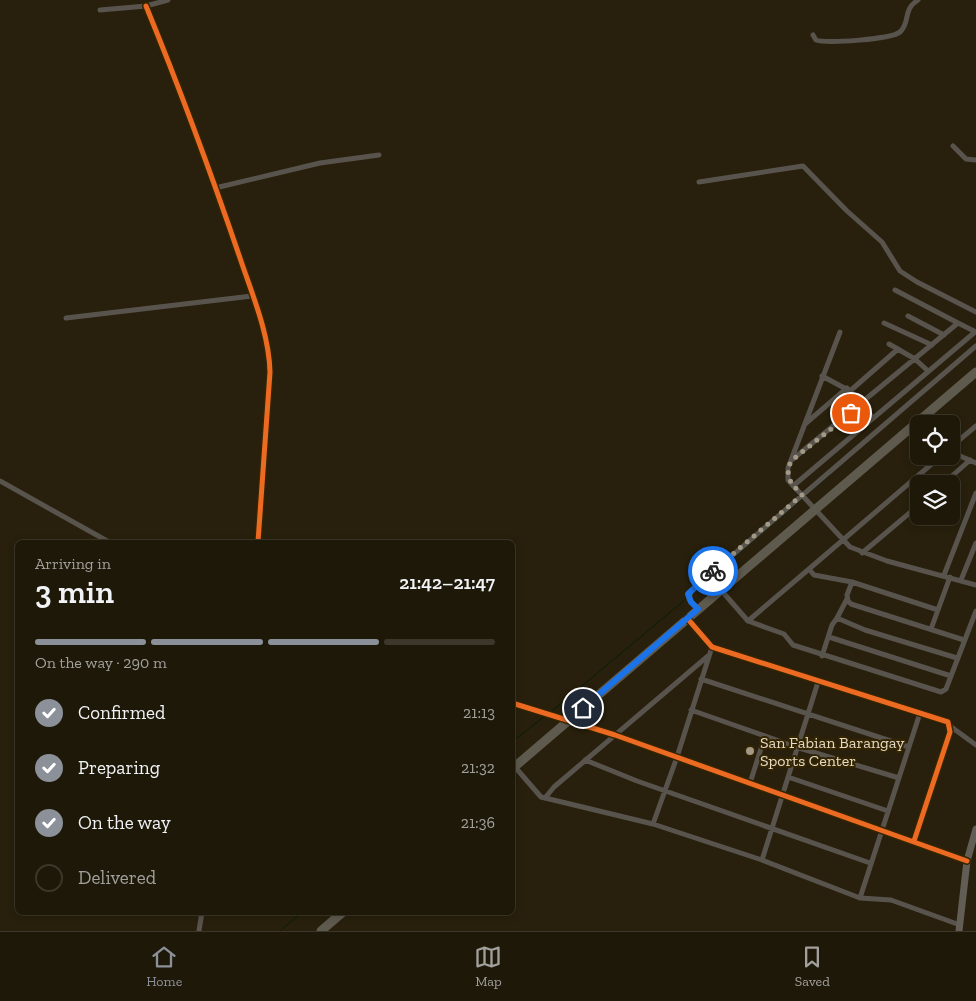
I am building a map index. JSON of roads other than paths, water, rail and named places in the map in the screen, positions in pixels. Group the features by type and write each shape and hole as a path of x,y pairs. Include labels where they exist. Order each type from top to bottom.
{"highway":[{"path":"930,415 976,372"},
{"path":"515,767 687,618 910,432"},
{"path":"321,931 340,915"}],"main road":[{"path":"959,928 967,861 976,829"}],"street":[{"path":"100,10 146,6 168,0"},
{"path":"814,35 816,40 824,41 856,41 894,35 904,27 908,9 918,0"},
{"path":"146,6 206,159 252,296 269,362 258,540"},
{"path":"953,146 966,159 976,160"},
{"path":"215,188 320,163 378,155"},
{"path":"699,182 803,166 847,211 882,242 900,271 917,282 976,312"},
{"path":"793,486 975,332 895,290"},
{"path":"66,318 252,296"},
{"path":"908,316 944,334"},
{"path":"884,323 932,345"},
{"path":"791,461 958,323"},
{"path":"840,332 822,376 787,476 793,486 816,509 843,542 862,553 976,585"},
{"path":"889,344 915,359 928,371"},
{"path":"698,609 688,597 691,591 976,346"},
{"path":"805,424 898,349"},
{"path":"822,376 849,389 873,418"},
{"path":"960,439 976,426"},
{"path":"960,456 976,463"},
{"path":"953,475 970,460"},
{"path":"748,621 843,542 931,465"},
{"path":"0,481 106,540"},
{"path":"931,629 976,493"},
{"path":"862,553 910,513"},
{"path":"961,580 976,543"},
{"path":"810,569 814,575 852,582 938,610"},
{"path":"822,656 837,618 847,599 852,582"},
{"path":"721,590 748,621 788,636 794,645 822,656 941,692 946,689 976,611"},
{"path":"847,599 851,604 964,640"},
{"path":"687,618 712,647 818,682 941,719 976,745"},
{"path":"837,618 865,630 957,658"},
{"path":"829,637 951,676"},
{"path":"653,824 677,757 712,647"},
{"path":"545,798 586,760 708,656"},
{"path":"701,679 909,747"},
{"path":"762,860 818,682"},
{"path":"515,704 615,735 967,861"},
{"path":"691,710 796,747 899,778"},
{"path":"860,898 920,713"},
{"path":"914,841 950,732 950,726"},
{"path":"750,783 765,736"},
{"path":"586,760 665,791 870,863"},
{"path":"515,769 537,794 545,798 653,824 762,860 860,898 891,900 959,928"},
{"path":"788,777 888,811"},
{"path":"199,931 202,915"}],"waterway":[{"path":"806,495 830,475"},
{"path":"756,538 801,500"},
{"path":"692,594 746,547"},
{"path":"552,711 686,599"},
{"path":"515,740 546,715"},
{"path":"280,931 299,915"}],"place":[{"name":"San Fabian Barangay Sports Center","path":"750,751"}]}
